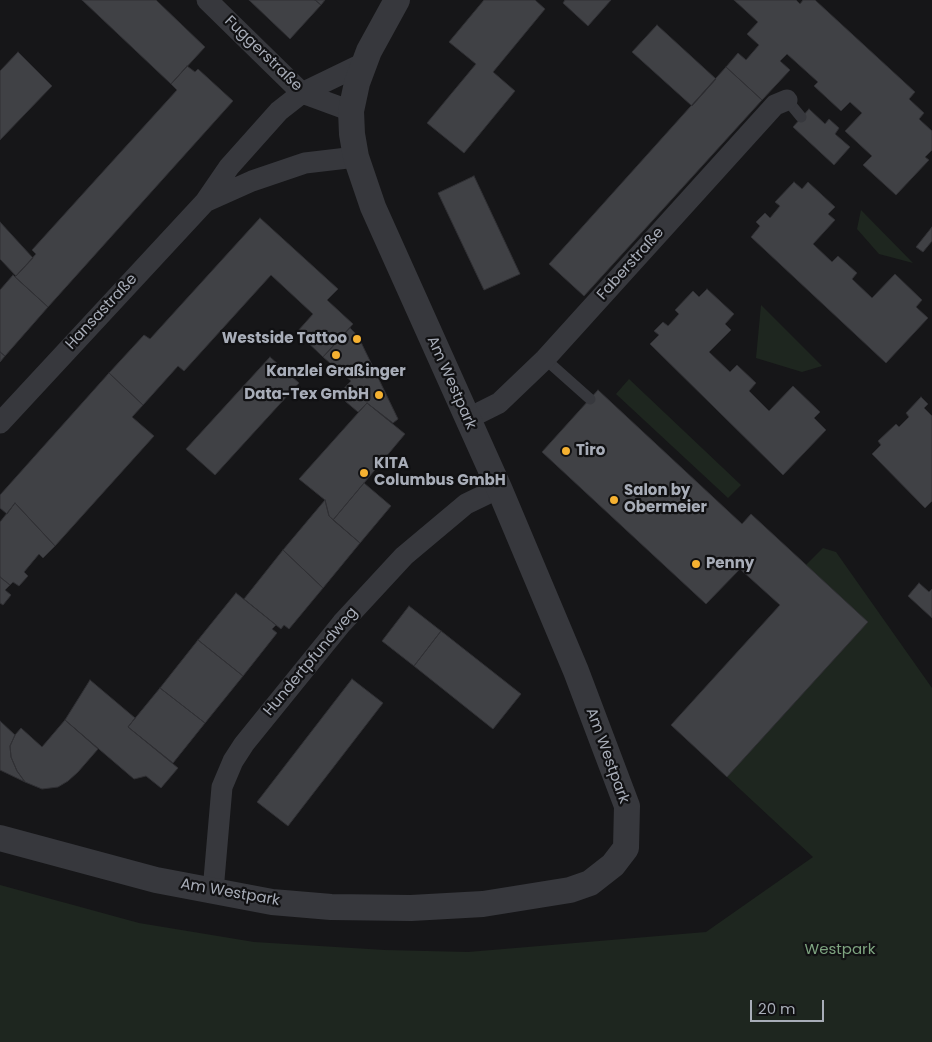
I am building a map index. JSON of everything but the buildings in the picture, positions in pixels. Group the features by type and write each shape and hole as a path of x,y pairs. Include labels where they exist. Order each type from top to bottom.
{"street":[{"name":"Fuggerstraße","path":"208,0 302,93 351,111"},
{"path":"364,63 398,0"},
{"name":"Hansastraße","path":"0,423 205,202 229,167 279,111 302,93 364,63"},
{"name":"Am Westpark","path":"0,838 156,880 272,902 411,908 483,904 570,890 590,883 613,865 626,848 627,806 576,671 499,488 376,213 356,157 351,111 356,83 364,63"},
{"name":"Faberstraße","path":"467,419 499,403 546,359 775,104 787,100"},
{"name":"Hansastraße","path":"205,202 252,181 305,162 356,157"},
{"name":"Hundertpfundweg","path":"213,891 222,787 233,761 244,744 342,623 404,556 466,504 499,488"}],"lane":[{"path":"787,100 802,117"},
{"path":"546,359 590,399"}],"green space":[{"path":"861,210 913,263 879,254 857,229"},
{"path":"761,305 822,366 802,372 756,358"},
{"path":"629,379 741,485 728,498 616,394"},
{"name":"Westpark","path":"823,548 836,552 932,688 932,1042 0,1042 0,885 139,923 254,942 385,950 468,952 706,932 813,857 727,777 868,622 806,565"}],"place":[{"name":"Westside Tattoo","path":"357,339"},
{"name":"Kanzlei Graßinger","path":"336,355"},
{"name":"Data-Tex GmbH","path":"379,395"},
{"name":"Tiro","path":"566,451"},
{"name":"KITA Columbus GmbH","path":"364,473"},
{"name":"Salon by Obermeier","path":"614,500"},
{"name":"Penny","path":"696,564"}]}
